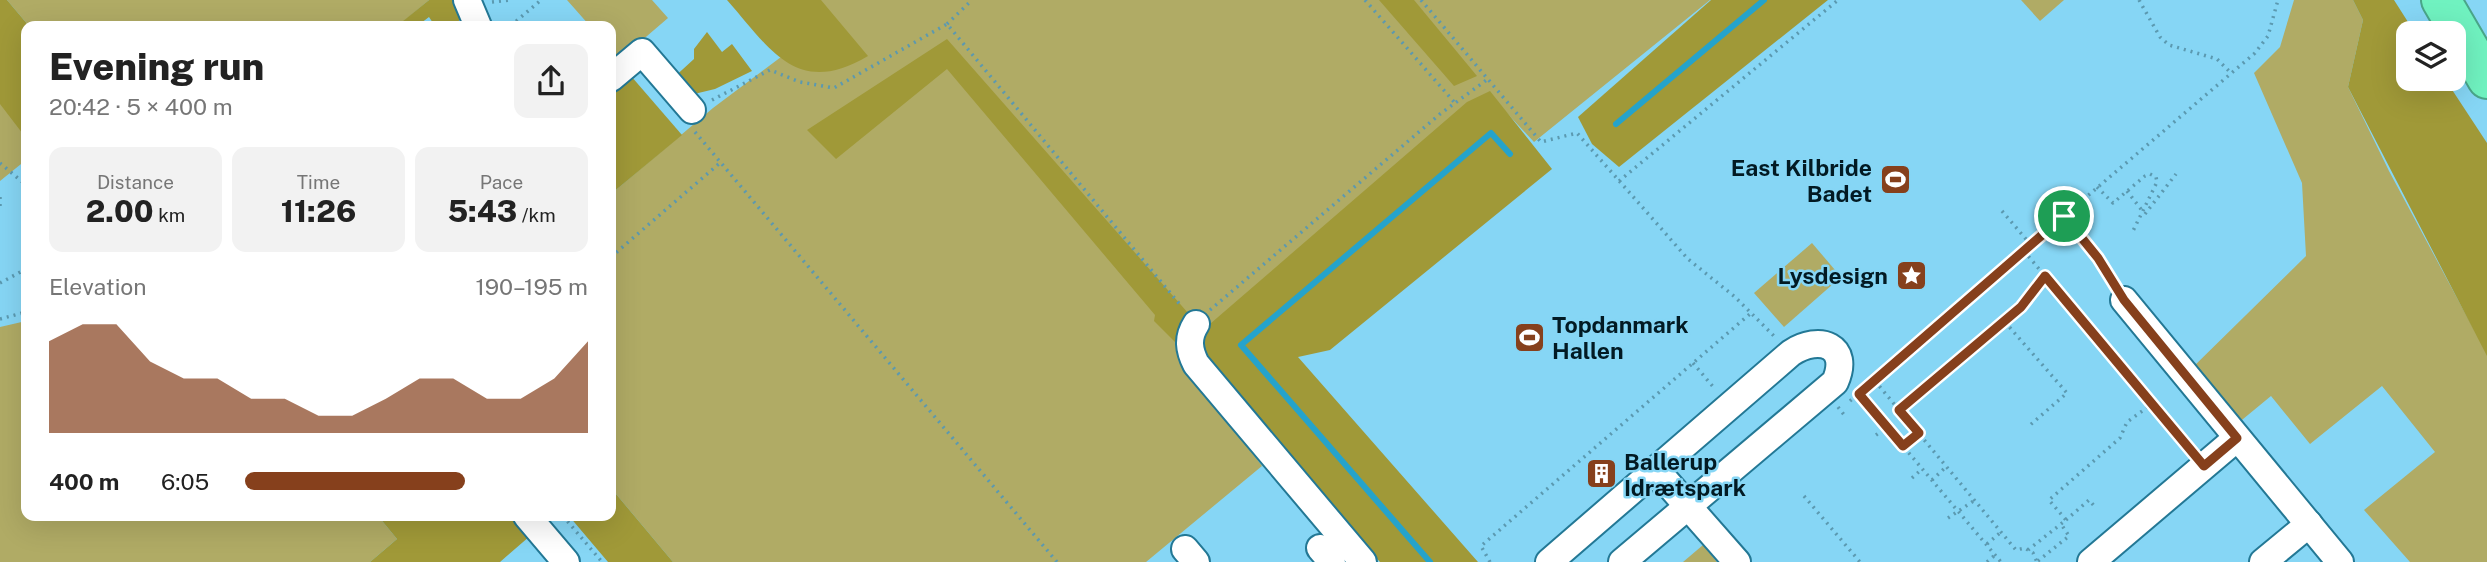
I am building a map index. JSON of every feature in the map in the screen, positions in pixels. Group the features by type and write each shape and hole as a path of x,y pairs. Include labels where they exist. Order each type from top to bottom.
{"highway":[{"path":"2441,0 2487,79"}],"street":[{"path":"467,0 476,21"},
{"path":"616,74 642,52 692,110"},
{"path":"2124,300 2340,562"},
{"path":"1196,324 1190,334 1191,352 1196,364 1363,562"},
{"path":"1549,562 1791,354 1814,342 1824,344 1834,351 1839,362 1835,382 1622,562"},
{"path":"2091,562 2237,438"},
{"path":"1657,471 1737,562"},
{"path":"531,521 566,562"},
{"path":"2263,562 2309,524"}],"path":[{"path":"972,0 947,24 834,88 800,82 770,70 692,110 686,121 1057,562"},
{"path":"1364,0 1455,103"},
{"path":"1421,0 1541,142 1577,133 1688,259 1751,313 1791,354"},
{"path":"1619,181 1838,0"},
{"path":"2138,0 2160,37 2169,45 2217,59 2231,73"},
{"path":"1830,419 1875,381 1899,356 2231,73 2268,36 2278,0"},
{"path":"516,21 539,1"},
{"path":"947,24 1196,324 1455,103 1488,79"},
{"path":"616,253 721,162"},
{"path":"0,163 21,181"},
{"path":"2097,187 2113,203 2145,176 2150,174 2156,177 2157,181 2143,215"},
{"path":"2132,233 2176,174"},
{"path":"2127,191 2143,215"},
{"path":"0,197 0,211"},
{"path":"2003,211 2031,244"},
{"path":"2064,216 2098,258 2124,300"},
{"path":"2024,251 2204,466"},
{"path":"0,283 21,272"},
{"path":"1899,410 2021,307 2045,276"},
{"path":"0,319 21,313"},
{"path":"1490,562 1481,546 1751,313"},
{"path":"2004,322 2067,393 2029,426"},
{"path":"1693,363 1710,383"},
{"path":"1875,381 2016,550 2028,550 2089,500 2096,508"},
{"path":"1859,394 2001,562"},
{"path":"2066,520 2049,500 2120,438 2127,422 2152,404"},
{"path":"1876,435 1886,427"},
{"path":"1903,446 1919,433"},
{"path":"1931,480 1947,466"},
{"path":"1912,478 1922,469"},
{"path":"1804,496 1860,562"},
{"path":"1948,518 1960,513 1975,500"},
{"path":"567,521 601,562"},
{"path":"2028,550 2037,562 2069,536 2061,524"},
{"path":"1987,545 2001,532"},
{"path":"1987,562 1995,555"}],"shaded area":[{"path":"0,0 7,0 25,21 21,21 21,131 0,104"},
{"path":"7,0 429,0 404,21 25,21"},
{"path":"429,0 459,0 463,15 459,21 432,21 429,17 424,21 403,21"},
{"path":"567,0 652,0 668,18 619,60 616,57 616,21 586,21"},
{"path":"727,0 821,0 868,56 843,68 822,72 804,70 772,51"},
{"path":"818,0 1710,0 1534,142 1492,97 1186,363 1262,466 1146,562 673,562 616,494 616,190 713,108 833,18"},
{"path":"1379,0 1414,0 1477,76 1454,86"},
{"path":"1711,0 1828,0 1619,167 1592,144 1578,117"},
{"path":"2021,0 2064,0 2040,21"},
{"path":"2294,0 2353,0 2363,20 2348,87 2389,171 2487,354 2487,562 2410,562 2364,510 2435,452 2382,386 2310,444 2271,396 2237,424 2190,370 2306,256 2302,183 2254,73 2280,47"},
{"path":"2353,0 2394,0 2407,21 2396,21 2396,91 2453,91 2487,143 2487,356 2348,87 2363,20"},
{"path":"707,32 722,52 732,44 752,71 715,89 690,95 671,80 694,59 694,49"},
{"path":"0,35 21,62 21,164 0,181"},
{"path":"947,39 1203,330 1467,102 1490,91 1552,169 1330,350 1298,357 1478,562 1380,562 1282,456 1195,351 1176,343 1154,321 1155,315 947,69 836,159 807,130"},
{"path":"631,76 682,135 616,190 616,89"},
{"path":"1812,243 1841,277 1784,327 1754,293"},
{"path":"21,322 21,521 382,521 397,539 370,562 0,562 0,327"},
{"path":"616,494 673,562 608,562 573,521 616,521"},
{"path":"382,521 518,521 530,536 500,562 370,562 397,539"},
{"path":"1703,545 1717,562 1683,562"}],"waterway":[{"path":"1616,124 1764,0"},
{"path":"1430,562 1241,345 1491,133 1510,154"}],"place":[{"name":"East Kilbride Badet","path":"1895,180"},
{"name":"Lysdesign","path":"1911,275"},
{"name":"Topdanmark Hallen","path":"1529,337"},
{"name":"Ballerup Idrætspark","path":"1601,474"}],"route":[{"path":"2064,216 2098,258 2124,300 2237,438 2204,466 2045,276 2021,307 1899,410 1919,433 1903,446 1859,394 1899,356 2064,216"}]}
